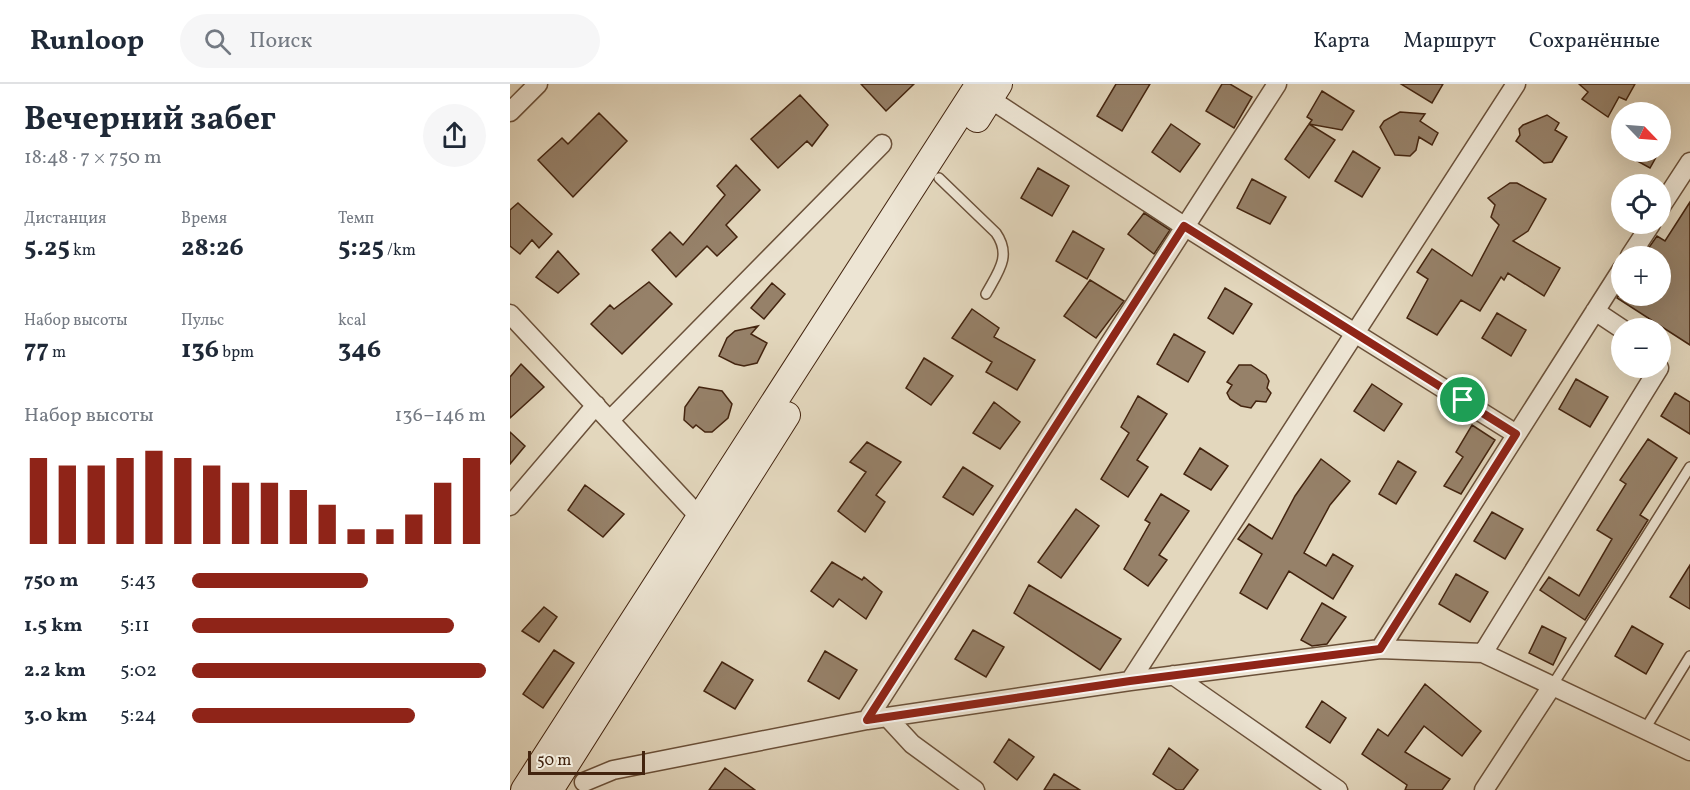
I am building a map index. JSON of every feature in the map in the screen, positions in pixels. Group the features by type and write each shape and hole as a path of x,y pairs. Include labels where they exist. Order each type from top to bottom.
{"street":[{"path":"510,112 538,84"},
{"path":"867,720 1277,84"},
{"path":"1130,681 1151,652 1516,84"},
{"path":"986,89 1184,226 1516,434"},
{"path":"707,525 939,178 986,89"},
{"path":"550,790 572,774 707,525 986,89"},
{"path":"610,420 882,144"},
{"path":"1671,191 1690,162"},
{"path":"1380,649 1611,286"},
{"path":"1595,311 1611,322"},
{"path":"510,314 707,525"},
{"path":"1483,653 1653,378"},
{"path":"510,506 596,405"},
{"path":"524,790 572,774 613,770 867,720 1173,675 1380,649 1483,653 1690,751"},
{"path":"1173,675 1338,790"},
{"path":"1484,790 1552,686"},
{"path":"888,718 912,744 975,790"}],"lane":[{"path":"939,178 1003,242 1004,261 987,294"},
{"path":"1552,686 1690,467"},
{"path":"1645,729 1690,656"}],"building":[{"path":"861,84 914,84 886,111"},
{"path":"1116,84 1150,84 1122,131 1097,116"},
{"path":"1222,84 1230,84 1252,97 1234,128 1206,111"},
{"path":"1401,84 1443,84 1432,103"},
{"path":"1579,84 1635,84 1626,100 1619,97 1616,102 1611,102 1611,112 1608,117 1582,99 1588,92"},
{"path":"1322,91 1354,111 1342,130 1309,124 1312,120 1307,117"},
{"path":"800,95 828,125 812,146 807,141 778,168 751,139"},
{"path":"1400,112 1425,114 1420,121 1438,133 1432,145 1419,137 1416,150 1410,156 1395,155 1380,127 1384,121"},
{"path":"599,113 627,141 573,197 538,160 562,138 568,144"},
{"path":"1547,115 1559,123 1555,130 1567,137 1552,162 1544,163 1516,141 1520,135 1519,129 1523,125"},
{"path":"1171,124 1200,144 1180,172 1152,152"},
{"path":"1309,124 1335,140 1309,178 1285,159"},
{"path":"1353,151 1380,168 1362,197 1335,181"},
{"path":"1639,162 1653,162 1650,168"},
{"path":"736,165 760,190 726,225 737,237 717,256 707,246 676,277 652,250 670,232 683,245 725,195 717,186"},
{"path":"1038,168 1069,186 1052,216 1021,198"},
{"path":"1252,179 1286,197 1270,224 1237,208"},
{"path":"1510,183 1517,183 1546,199 1528,231 1513,241 1560,268 1544,296 1508,273 1504,280 1501,277 1480,311 1461,300 1437,335 1407,318 1428,279 1417,272 1432,249 1472,276 1499,225 1491,217 1495,205 1488,198"},
{"path":"1690,202 1690,345 1671,333 1671,318 1648,318 1629,306 1671,306 1671,246 1650,246 1657,236 1665,241"},
{"path":"518,203 552,234 539,248 532,240 520,254 510,246 510,210"},
{"path":"1144,213 1170,230 1154,254 1128,234"},
{"path":"1073,231 1104,249 1087,279 1056,261"},
{"path":"558,251 579,274 558,293 536,277"},
{"path":"1090,280 1124,301 1096,338 1064,316"},
{"path":"649,282 672,304 622,354 591,324 610,305 614,309"},
{"path":"772,283 785,294 764,319 751,308"},
{"path":"1225,288 1252,304 1233,334 1208,318"},
{"path":"972,309 999,328 994,337 1035,360 1017,390 986,372 992,362 952,338"},
{"path":"1497,313 1526,330 1511,356 1482,338"},
{"path":"758,326 751,334 767,343 757,363 744,366 719,356 727,338 735,331"},
{"path":"1174,334 1205,352 1188,382 1157,364"},
{"path":"924,358 953,376 931,405 906,388"},
{"path":"521,364 544,387 510,418 510,377"},
{"path":"1239,365 1251,365 1266,375 1269,381 1267,388 1271,393 1266,402 1256,401 1251,408 1241,406 1230,399 1227,393 1232,385 1227,382"},
{"path":"1576,379 1608,397 1590,427 1559,409"},
{"path":"1372,384 1402,404 1384,431 1354,411"},
{"path":"699,387 722,391 732,404 728,418 712,432 705,432 696,425 693,428 684,420 685,407"},
{"path":"1675,393 1690,402 1690,434 1661,416"},
{"path":"1138,396 1167,414 1137,460 1148,467 1128,497 1101,479 1129,433 1121,427"},
{"path":"994,402 1020,422 1000,449 973,433"},
{"path":"1472,425 1495,440 1461,494 1444,486 1463,457 1456,452"},
{"path":"510,432 525,446 510,464"},
{"path":"1648,439 1677,458 1640,515 1648,520 1585,620 1540,590 1549,577 1579,596 1612,539 1597,530 1626,484 1620,480"},
{"path":"867,442 901,462 876,495 885,502 865,532 838,511 866,472 850,462"},
{"path":"1200,448 1228,466 1211,490 1184,474"},
{"path":"1321,459 1350,481 1330,505 1304,553 1326,566 1333,554 1353,566 1333,599 1289,571 1267,609 1240,593 1262,554 1238,539 1249,524 1272,539 1295,496"},
{"path":"1398,461 1416,472 1396,504 1379,494"},
{"path":"963,467 993,486 973,515 943,497"},
{"path":"585,485 624,514 603,537 568,510"},
{"path":"1161,494 1189,511 1159,555 1167,560 1148,586 1124,569 1150,523 1145,520"},
{"path":"1076,509 1099,526 1061,578 1038,562"},
{"path":"1492,512 1523,529 1505,559 1474,541"},
{"path":"832,562 862,580 864,577 882,592 866,619 839,599 833,607 811,591"},
{"path":"1690,565 1690,609 1670,597"},
{"path":"1456,574 1488,592 1470,622 1439,604"},
{"path":"1029,585 1121,639 1100,670 1014,613"},
{"path":"1322,603 1346,617 1327,644 1312,646 1301,640"},
{"path":"544,607 557,617 539,642 522,631"},
{"path":"1542,626 1566,638 1553,665 1529,653"},
{"path":"1632,626 1663,644 1646,674 1615,656"},
{"path":"973,630 1004,647 986,677 955,659"},
{"path":"554,650 574,663 543,708 523,694"},
{"path":"825,651 857,670 839,699 808,681"},
{"path":"722,662 753,680 735,709 704,691"},
{"path":"1425,684 1481,731 1462,756 1424,726 1405,752 1450,779 1442,790 1405,790 1407,785 1362,754 1378,729 1388,736"},
{"path":"1322,701 1346,718 1330,743 1306,727"},
{"path":"1009,739 1034,757 1017,780 994,762"},
{"path":"1169,748 1198,770 1183,790 1177,790 1153,774"},
{"path":"725,768 755,790 709,790"},
{"path":"1054,774 1080,790 1044,790"}],"route":[{"path":"1184,226 1463,400 1516,434 1380,649 1130,681 867,720 1184,226"}]}
